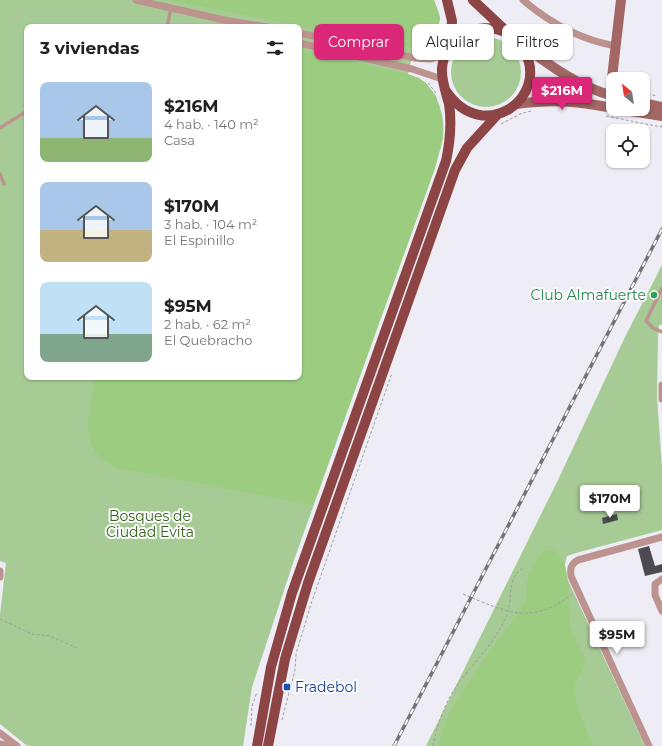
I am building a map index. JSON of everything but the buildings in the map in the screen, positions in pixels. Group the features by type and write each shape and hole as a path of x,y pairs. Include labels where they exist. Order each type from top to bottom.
{"main road":[{"path":"447,0 452,24"},
{"path":"473,0 502,27"},
{"path":"614,72 621,0"},
{"path":"257,746 271,668 292,593 446,161 451,129 446,91 442,79 442,67 445,60"},
{"path":"516,104 527,88 530,70 528,60"},
{"path":"542,60 575,80 606,93"},
{"path":"446,91 454,102 463,110 476,115 498,114"},
{"path":"268,746 285,659 305,590 455,170 467,148 498,114 516,104 544,100 562,100 606,107"}],"street":[{"path":"136,0 224,20 249,24"},
{"path":"523,0 561,27 593,40 616,46"},
{"path":"224,20 229,24"},
{"path":"302,34 412,57"},
{"path":"302,44 412,69 442,79"},
{"path":"662,386 662,399"},
{"path":"649,746 571,576 571,566 578,560 662,537"},
{"path":"0,571 0,577"},
{"path":"662,579 655,584 654,589 662,611"},
{"path":"0,733 17,746"},
{"path":"0,744 10,746"}],"lane":[{"path":"168,24 171,8"},
{"path":"0,128 24,113"},
{"path":"0,174 4,184"},
{"path":"662,288 646,321 652,328 662,332"}],"path":[{"path":"650,99 659,109"},
{"path":"500,125 520,114 536,110"},
{"path":"603,115 661,127 662,123"},
{"path":"282,722 295,670 296,654 311,604 394,367"},
{"path":"433,746 436,727 453,691 502,626 508,611 510,593 515,576 519,570 524,568"},
{"path":"463,594 492,607 528,614 542,612 557,606 574,592"},
{"path":"0,619 32,634 50,636 77,648"}],"green space":[{"name":"Bosques de Ciudad Evita","path":"0,0 434,0 440,17 439,24 412,24 412,57 408,74 425,84 431,91 440,107 443,127 442,145 294,560 252,687 243,746 26,745 0,724 0,614 6,563 0,561"},
{"path":"168,0 434,0 440,18 438,24 412,24 412,48 404,46 404,24 314,24 314,28 302,26 302,24 291,24"},
{"path":"494,37 502,40 502,60 520,60 521,79 515,92 506,101 493,107 479,107 466,101 457,92 451,79 452,60 494,60"},
{"path":"302,50 314,52 314,60 347,60 407,74 419,78 426,83 436,96 442,117 443,137 435,168 313,505 117,468 104,460 95,451 90,441 88,417 95,380 302,380"},
{"path":"662,265 662,325 659,325 658,336 657,397 662,467 662,530 567,556 565,564 567,578 645,746 426,746 558,480 625,337"},
{"path":"553,550 560,557 567,575 570,626 585,660 584,667 576,682 575,693 581,716 593,746 438,746 448,715 482,662 526,601 527,580 535,562 543,551"}],"railway":[{"path":"394,746 662,229"}],"place":[{"name":"Club Almafuerte","path":"654,295"},
{"name":"Fradebol","path":"287,687"}]}
